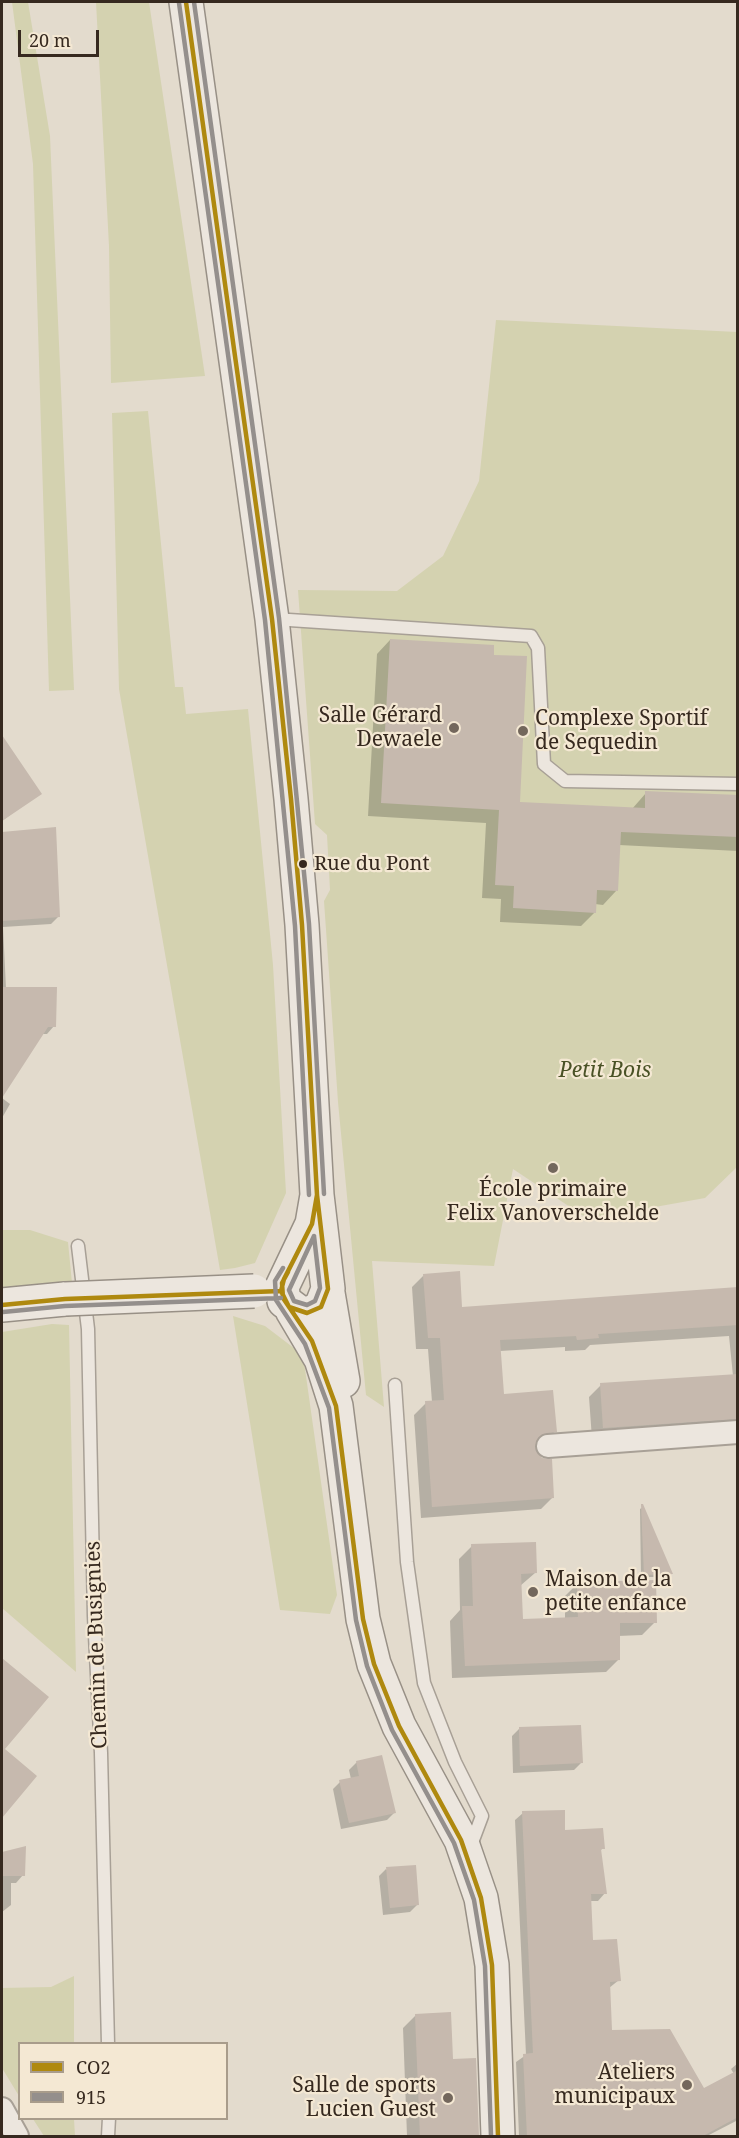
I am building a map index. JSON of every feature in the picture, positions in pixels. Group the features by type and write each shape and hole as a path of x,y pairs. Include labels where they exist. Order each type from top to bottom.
{"street":[{"path":"186,2 272,619 301,913 317,1195 327,1287 347,1408 345,1461"},
{"path":"278,1292 312,1224 317,1195"},
{"path":"278,1292 295,1269 306,1266 317,1270 327,1287"},
{"path":"2,1305 65,1299 278,1292"},
{"path":"278,1292 312,1341 330,1383 336,1406 345,1461 363,1619 374,1664 399,1726 468,1854 487,1921 492,1965 498,2136"},
{"path":"548,1446 738,1432"},
{"path":"2,2109 17,2136"}],"lane":[{"path":"272,619 531,636 538,648 544,764 566,781 738,784"},
{"name":"Chemin de Busignies","path":"78,1246 88,1329 94,1616 101,1752 108,2042"},
{"path":"395,1384 407,1562 424,1683 455,1762 482,1816 468,1854"},
{"path":"108,2136 109,2120"}],"green space":[{"path":"12,2 28,2 50,136 74,690 49,691 33,164"},
{"path":"96,2 149,2 205,376 111,383 109,246"},
{"name":"Complexe Sportif de Sequedin","path":"496,320 737,332 737,1167 705,1198 588,1219 513,1169 494,1266 372,1261 384,1407 366,1395 338,1102 324,901 330,890 327,835 315,824 298,590 397,591 443,556 479,481"},
{"path":"148,411 175,687 183,687 186,714 248,709 273,965 286,1193 255,1263 220,1270 119,689 112,413"},
{"path":"2,1230 30,1230 68,1242 72,1283 2,1287"},
{"path":"233,1316 265,1326 303,1355 337,1595 330,1614 280,1610"},
{"path":"52,1324 69,1325 76,1672 2,1608 2,1332"},
{"path":"74,1976 74,2042 18,2042 18,2094 2,2068 2,1988 51,1987"},
{"path":"34,2120 74,2120 75,2136 44,2136"}],"building":[{"name":"Salle Gérard Dewaele","path":"390,639 494,645 494,655 527,656 520,802 645,808 645,791 738,795 738,837 621,832 618,891 597,890 596,913 513,908 514,886 495,885 499,810 381,803"},
{"path":"2,735 42,794 2,821"},
{"path":"56,827 60,917 2,921 2,832"},
{"path":"2,987 57,987 56,1027 48,1027 2,1098"},
{"path":"460,1271 462,1307 738,1287 738,1325 598,1334 599,1338 577,1340 576,1336 500,1340 504,1394 553,1390 557,1432 541,1435 535,1446 542,1458 552,1459 554,1498 432,1507 425,1401 444,1400 440,1338 428,1338 423,1274"},
{"path":"738,1374 738,1419 603,1428 600,1383"},
{"path":"641,1504 643,1504 673,1574 644,1575"},
{"path":"536,1542 537,1573 521,1574 523,1619 578,1617 577,1582 656,1580 657,1623 620,1623 620,1660 465,1666 462,1606 473,1606 471,1544"},
{"path":"2,1658 49,1697 5,1749 37,1776 2,1818"},
{"path":"581,1725 583,1763 520,1766 519,1727"},
{"path":"382,1755 396,1813 349,1823 339,1780 359,1776 356,1761"},
{"path":"565,1810 565,1830 603,1828 605,1849 601,1849 607,1894 591,1894 593,1940 617,1939 621,1981 610,1982 612,2030 670,2029 704,2088 738,2070 738,2117 703,2136 527,2136 523,2054 533,2053 522,1811"},
{"path":"26,1846 25,1876 2,1876 2,1852"},
{"path":"416,1865 419,1905 390,1908 386,1867"},
{"name":"Salle de sports Lucien Guest","path":"451,2012 453,2059 476,2058 479,2136 420,2136 415,2014"}],"transit line":[{"name":"CO2","path":"186,2 234,349"},
{"name":"915","path":"194,2 279,618 309,924 324,1194"},
{"name":"915","path":"179,3 265,620 295,926 309,1195"},
{"name":"CO2","path":"234,349 272,619"},
{"name":"CO2","path":"234,349 272,619"},
{"name":"CO2","path":"272,619 291,799"},
{"name":"CO2","path":"272,619 291,799"},
{"name":"CO2","path":"291,799 302,925"},
{"name":"CO2","path":"291,799 302,925"},
{"name":"CO2","path":"302,925 317,1195"},
{"name":"CO2","path":"302,925 317,1195"},
{"name":"CO2","path":"317,1195 328,1289 321,1307 307,1313 289,1307 281,1291 284,1279 312,1224 317,1195"},
{"name":"915","path":"314,1236 320,1288 315,1301 307,1305 294,1301 289,1290 314,1236"},
{"name":"915","path":"283,1268 275,1281 276,1300 305,1344 329,1408 356,1620 367,1666 392,1730 454,1843 474,1900 485,1966 491,2136"},
{"name":"CO2","path":"288,1272 282,1283 283,1298 312,1341 336,1406 363,1619 374,1664 399,1726 461,1840 481,1898 492,1965 498,2136"},
{"name":"CO2","path":"2,1305 65,1299 281,1291"},
{"name":"915","path":"3,1312 65,1306 281,1298"}],"place":[{"name":"Salle Gérard Dewaele","path":"454,728"},
{"name":"Complexe Sportif de Sequedin","path":"523,731"},
{"name":"Rue du Pont","path":"303,864"},
{"name":"École primaire Felix Vanoverschelde","path":"553,1168"},
{"name":"Maison de la petite enfance","path":"533,1592"},
{"name":"Ateliers municipaux","path":"687,2085"},
{"name":"Salle de sports Lucien Guest","path":"448,2098"}],"park label":[{"name":"Petit Bois","path":"605,1071"}]}
